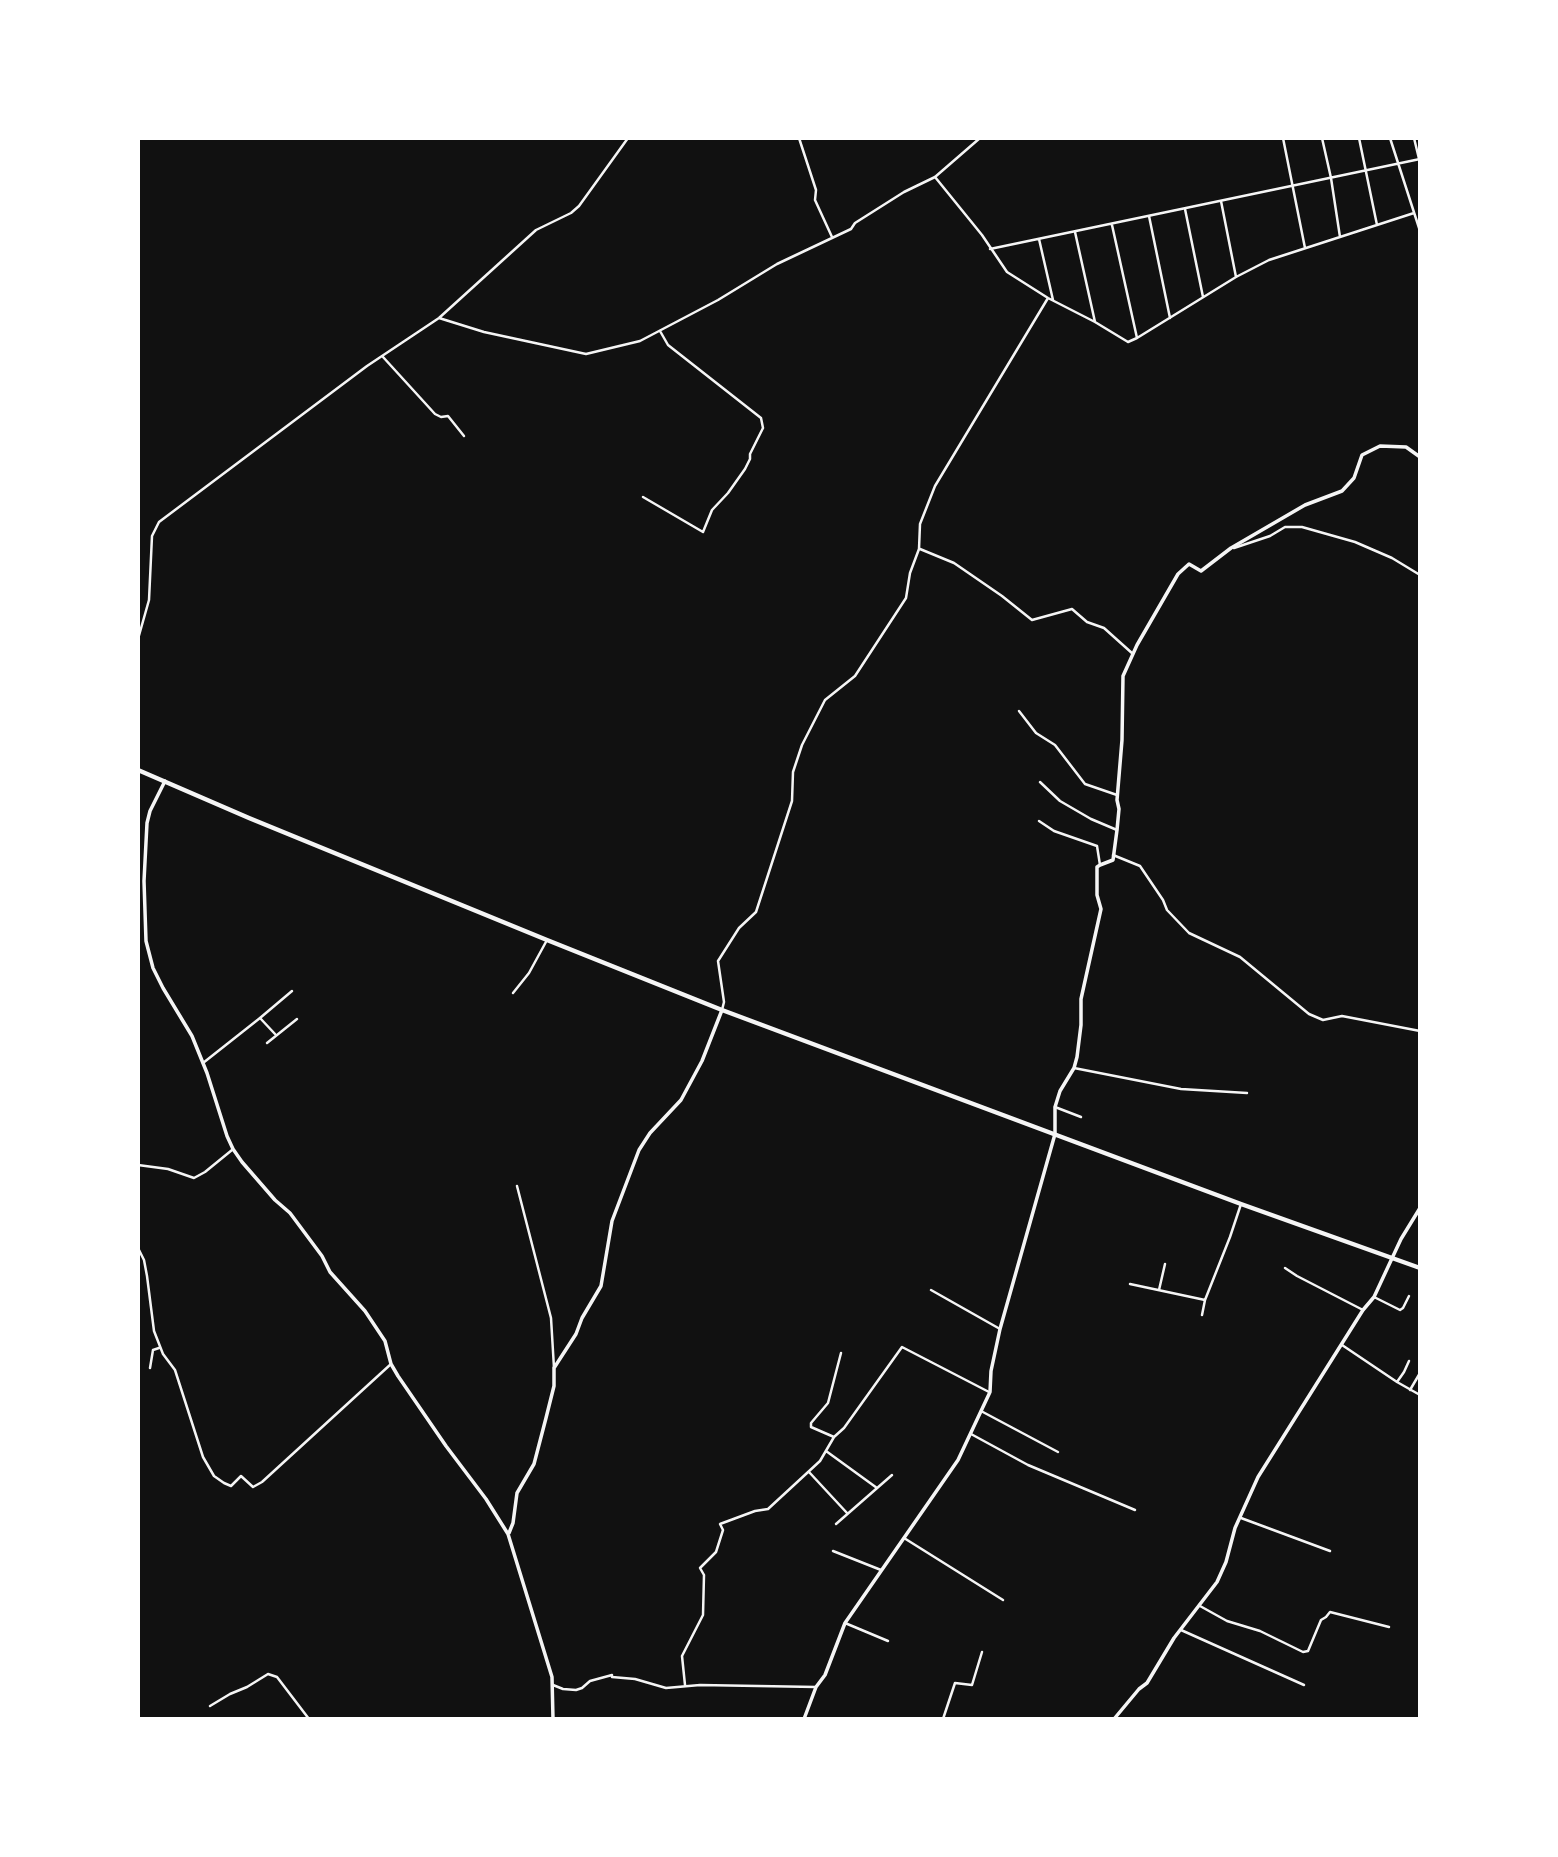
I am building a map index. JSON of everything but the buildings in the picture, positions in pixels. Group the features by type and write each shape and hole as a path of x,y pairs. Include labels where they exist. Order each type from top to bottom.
{"highway":[{"path":"138,770 249,818 722,1010 1420,1268"}],"street":[{"path":"138,639 149,600 152,536 159,522 367,366 439,318 536,230 571,213 579,206 628,138"},
{"path":"799,138 816,190 815,200 832,237"},
{"path":"439,318 484,332 586,354 640,341 718,300 777,264 851,229 855,223 904,192 936,177 980,138"},
{"path":"1283,138 1305,248"},
{"path":"1322,138 1340,237"},
{"path":"1359,138 1377,225"},
{"path":"1390,138 1420,231"},
{"path":"990,249 1420,160 1414,138"},
{"path":"936,177 982,235 1007,272 1128,342 1236,276 1269,260 1415,213"},
{"path":"1221,201 1236,276"},
{"path":"1185,209 1203,297"},
{"path":"1149,216 1170,318"},
{"path":"1112,224 1137,338"},
{"path":"1075,232 1095,322"},
{"path":"1039,239 1053,300"},
{"path":"554,1368 576,1334 601,1286 612,1221 639,1150 650,1133 681,1100 702,1060 722,1010 724,1003 718,961 739,928 756,912 792,801 793,772 802,745 825,699 855,676 906,598 910,573 919,549 920,524 935,486 1048,298"},
{"path":"643,496 702,532 712,510 745,469 763,428 761,418 668,345 660,331"},
{"path":"383,357 435,414 441,418 448,416 464,436"},
{"path":"804,1719 845,1623 958,1460 990,1392 991,1371 1000,1329 1055,1134 1055,1107 1077,1057 1081,999 1101,909 1097,895 1097,867 1113,860 1119,809 1116,800 1122,740 1123,676 1133,654 1178,574 1189,564 1201,571 1231,548 1305,505 1342,491 1354,478 1362,456 1380,446 1406,447 1420,457"},
{"path":"1231,548 1270,536 1285,527 1302,527 1355,542 1392,558 1420,575"},
{"path":"919,549 954,563 1032,620 1072,609 1087,622 1104,628 1133,654"},
{"path":"1019,711 1036,733 1055,745 1085,783 1117,795"},
{"path":"165,781 146,823 146,941 153,968 192,1036 233,1149 275,1200 290,1213 322,1256 330,1272 365,1311 385,1341 391,1364 508,1534 552,1677 552,1719"},
{"path":"1040,782 1060,801 1117,830"},
{"path":"1039,821 1054,831 1097,846 1100,865"},
{"path":"1113,855 1140,866 1167,910 1189,933 1240,957 1309,1014 1324,1020 1342,1016 1420,1031"},
{"path":"513,993 547,940"},
{"path":"203,1063 292,991"},
{"path":"260,1018 276,1035"},
{"path":"267,1043 297,1019"},
{"path":"1074,1068 1181,1088 1247,1093"},
{"path":"1055,1107 1082,1117"},
{"path":"138,1165 168,1169 194,1178 233,1149"},
{"path":"508,1534 513,1523 517,1493 534,1464 554,1386 551,1318 517,1186"},
{"path":"1202,1315 1205,1300 1241,1204"},
{"path":"1114,1719 1139,1689 1147,1684 1181,1630 1217,1582 1226,1562 1239,1517 1258,1477 1363,1310 1374,1297 1401,1239 1420,1208"},
{"path":"138,1248 144,1260 154,1331 163,1354"},
{"path":"1158,1290 1165,1264"},
{"path":"1285,1268 1363,1310"},
{"path":"1130,1284 1205,1300"},
{"path":"931,1290 1000,1329"},
{"path":"1374,1297 1400,1310 1409,1296"},
{"path":"1342,1345 1420,1395"},
{"path":"150,1368 153,1350 158,1347 175,1370 203,1457 214,1476 231,1486 241,1476 253,1487 262,1482 391,1364"},
{"path":"685,1685 682,1656 703,1615 704,1575 700,1568 716,1552 723,1530 720,1524 768,1509 820,1461 834,1437 844,1428 902,1347 990,1392"},
{"path":"834,1437 811,1427 811,1423 828,1403 841,1353"},
{"path":"1397,1382 1409,1361"},
{"path":"1410,1390 1420,1373"},
{"path":"981,1411 1058,1452"},
{"path":"971,1434 1028,1465 1135,1510"},
{"path":"826,1451 877,1488"},
{"path":"808,1472 847,1514"},
{"path":"835,1524 892,1475"},
{"path":"1239,1517 1330,1551"},
{"path":"904,1538 1003,1600"},
{"path":"833,1551 881,1570"},
{"path":"1200,1605 1227,1621 1260,1631 1303,1651 1308,1651 1321,1619 1330,1612 1389,1627"},
{"path":"845,1623 888,1641"},
{"path":"1181,1630 1304,1685"},
{"path":"943,1719 955,1683 972,1685 982,1652"},
{"path":"211,1706 268,1674 277,1676 309,1719"},
{"path":"553,1685 576,1690 590,1681 612,1675 666,1688 685,1685 816,1687"}]}
